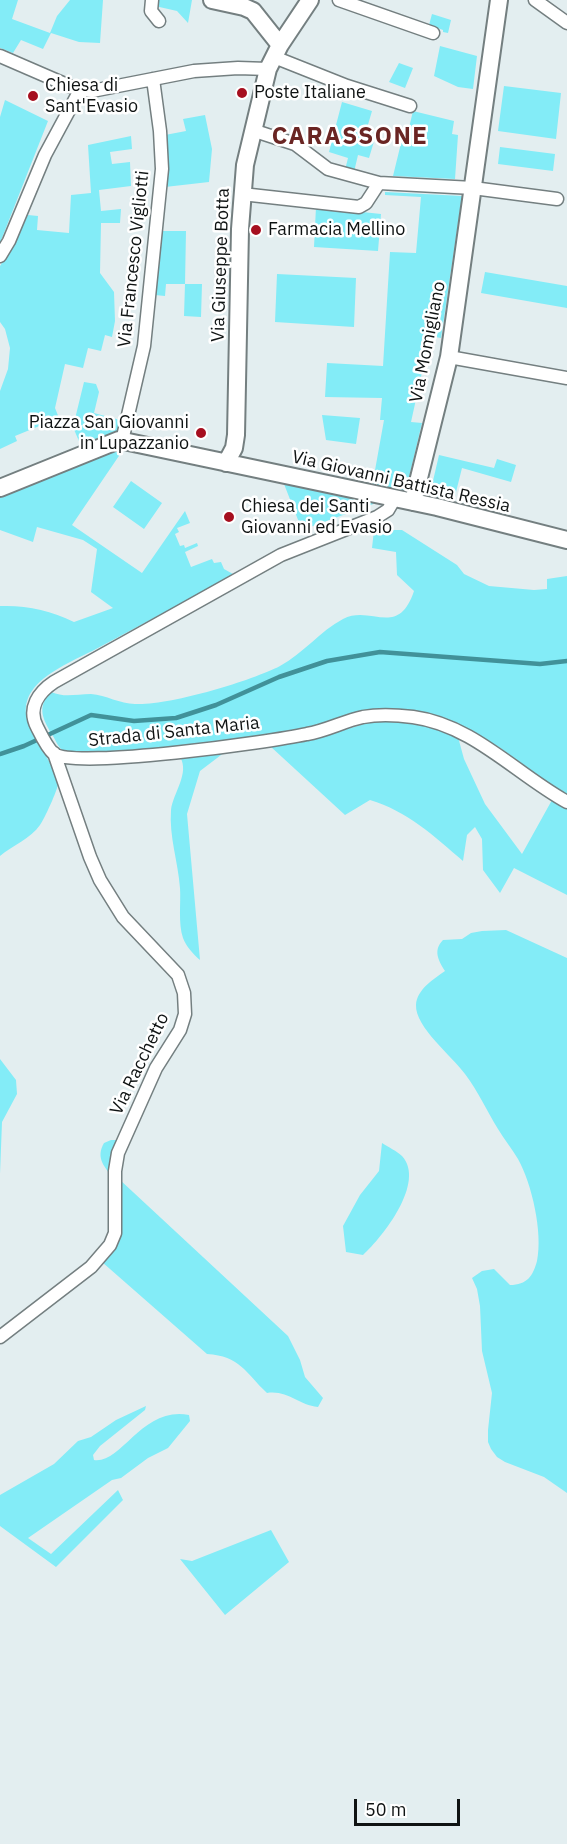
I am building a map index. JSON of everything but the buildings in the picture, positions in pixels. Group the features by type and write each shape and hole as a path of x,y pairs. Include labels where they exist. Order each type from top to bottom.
{"street":[{"path":"152,0 151,11 159,21"},
{"path":"212,0 244,3 256,13 274,57"},
{"name":"Via Giuseppe Botta","path":"226,463 234,447 236,435 242,194 245,165 252,130 274,57 310,0"},
{"path":"339,0 433,33"},
{"path":"536,1 567,23"},
{"name":"Via Momigliano","path":"413,502 449,357 500,3"},
{"path":"0,56 80,90 100,90 201,70 238,68 274,57 347,86 410,106"},
{"name":"Via Francesco Vigliotti","path":"122,441 144,346 162,169 153,79"},
{"path":"0,256 9,241 43,160 80,90"},
{"path":"252,130 295,144 328,169 379,183 473,188 557,199"},
{"path":"242,194 359,207 366,203 379,183"},
{"path":"449,357 567,378"},
{"path":"0,488 114,441 122,441"},
{"name":"Via Giovanni Battista Ressia","path":"122,441 413,502 567,540"},
{"path":"52,751 34,718 36,699 54,682 281,555 376,518 388,510 395,498"},
{"name":"Strada di Santa Maria","path":"52,751 67,758 88,759 210,749 307,734 363,717 406,716 444,725 472,739 567,802"},
{"name":"Via Racchetto","path":"0,1337 96,1263 110,1245 114,1233 115,1171 118,1152 154,1074 178,1033 185,1014 184,993 176,973 123,917 100,880 52,751"}],"shaded area":[{"path":"0,0 18,0 12,19 50,33 57,16 70,0 103,0 100,43 79,42 51,33 43,49 21,40 13,53 0,48"},
{"path":"155,0 192,0 188,23 177,11 155,6"},
{"path":"432,14 451,20 448,33 429,25"},
{"path":"440,46 477,56 473,89 458,87 434,76"},
{"path":"399,63 413,68 405,88 389,82"},
{"path":"504,86 561,93 556,139 498,131"},
{"path":"5,100 48,121 0,243 0,117"},
{"path":"342,102 372,111 365,135 375,138 369,158 358,155 354,172 345,170 348,158 329,152"},
{"path":"413,111 454,121 452,134 458,135 455,179 393,176 403,135 407,136"},
{"path":"205,115 212,149 209,182 165,187 165,135 186,131 183,119"},
{"path":"131,136 132,149 110,152 112,164 130,162 131,186 99,190 101,211 121,209 120,223 101,223 100,273 114,292 115,321 112,337 105,335 101,351 88,348 83,368 65,364 55,408 59,418 15,436 17,441 0,449 0,391 8,369 10,348 5,329 0,322 0,266 28,215 38,216 37,230 69,233 71,195 91,193 88,145"},
{"path":"500,147 555,154 553,171 498,164"},
{"path":"385,192 462,196 441,338 430,336 411,422 422,423 405,494 372,487 384,420 380,420 382,398 325,397 327,363 383,366 390,252 416,253 421,197 385,195"},
{"path":"316,207 381,214 378,251 314,247"},
{"path":"160,231 186,231 185,284 166,284 165,296 155,295"},
{"path":"485,272 567,286 567,308 481,293"},
{"path":"277,274 356,278 354,327 275,322"},
{"path":"185,284 202,284 201,317 184,316"},
{"path":"84,382 96,384 99,392 94,413 120,420 118,430 81,446 73,427"},
{"path":"322,415 360,418 356,444 326,440"},
{"path":"115,447 125,447 72,525 142,573 185,511 190,523 177,528 179,532 175,534 180,546 184,545 185,548 197,543 198,546 185,552 191,567 212,559 214,563 221,562 224,569 233,574 64,666 47,676 34,688 27,701 26,713 29,725 55,773 58,784 36,830 0,856 0,606 38,609 74,622 113,608 91,592 97,549 83,540 37,527 33,542 0,530 0,495"},
{"path":"439,455 494,468 497,459 516,465 511,482 462,468 453,504 429,498"},
{"path":"131,481 162,503 144,529 113,507"},
{"path":"284,484 376,503 302,530"},
{"path":"374,530 402,530 457,565 464,574 489,586 547,589 547,579 567,576 567,796 499,747 444,719 346,716 300,730 206,745 79,755 66,752 59,747 46,724 42,708 51,692 66,695 91,694 135,704 150,704 188,697 230,685 280,666 327,630 353,615 392,617 400,614 408,605 414,591 397,575 396,552 372,548"},
{"path":"393,721 430,727 458,737 464,759 485,804 522,854 552,800 567,808 567,895 514,868 500,893 483,870 482,839 475,827 467,835 463,861 420,825 383,805 370,800 345,815 270,746 307,741 371,722"},
{"path":"225,752 200,771 187,814 200,960 192,953 181,932 180,888 171,830 171,810 182,776 183,763 180,757"},
{"path":"506,930 567,958 567,1493 544,1477 497,1457 488,1442 492,1393 482,1351 480,1306 472,1278 482,1271 494,1269 510,1285 516,1285 528,1279 537,1261 539,1237 535,1209 528,1182 518,1159 470,1081 421,1023 416,1005 423,989 445,971 437,951 443,940 462,939 471,933 482,931"},
{"path":"0,1059 16,1080 17,1094 2,1122 0,1174"},
{"path":"119,1140 112,1177 103,1165 101,1157 104,1143"},
{"path":"382,1143 402,1156 408,1167 409,1180 405,1194 390,1223 363,1255 346,1252 343,1226 360,1195 379,1171"},
{"path":"119,1179 288,1336 300,1360 305,1377 323,1398 318,1407 281,1394 267,1393 235,1362 218,1355 207,1354 102,1262 108,1254"},
{"path":"146,1406 145,1410 100,1446 93,1455 94,1460 104,1459 114,1453 158,1419 173,1415 189,1415 190,1421 168,1448 148,1458 121,1478 112,1480 28,1538 51,1554 118,1490 123,1500 56,1567 0,1526 0,1495 54,1464 78,1441 91,1437 116,1420"},
{"path":"271,1530 289,1562 225,1615 180,1559 192,1561"}],"waterway":[{"path":"0,754 24,746 91,715 134,721 176,718 216,705 279,677 327,661 380,652 540,664 567,661"}],"place":[{"name":"Poste Italiane","path":"242,93"},
{"name":"Chiesa di Sant'Evasio","path":"33,96"},
{"name":"Farmacia Mellino","path":"256,230"},
{"name":"Piazza San Giovanni in Lupazzanio","path":"201,433"},
{"name":"Chiesa dei Santi Giovanni ed Evasio","path":"229,517"}],"district":[{"name":"CARASSONE","path":"350,137"}]}
